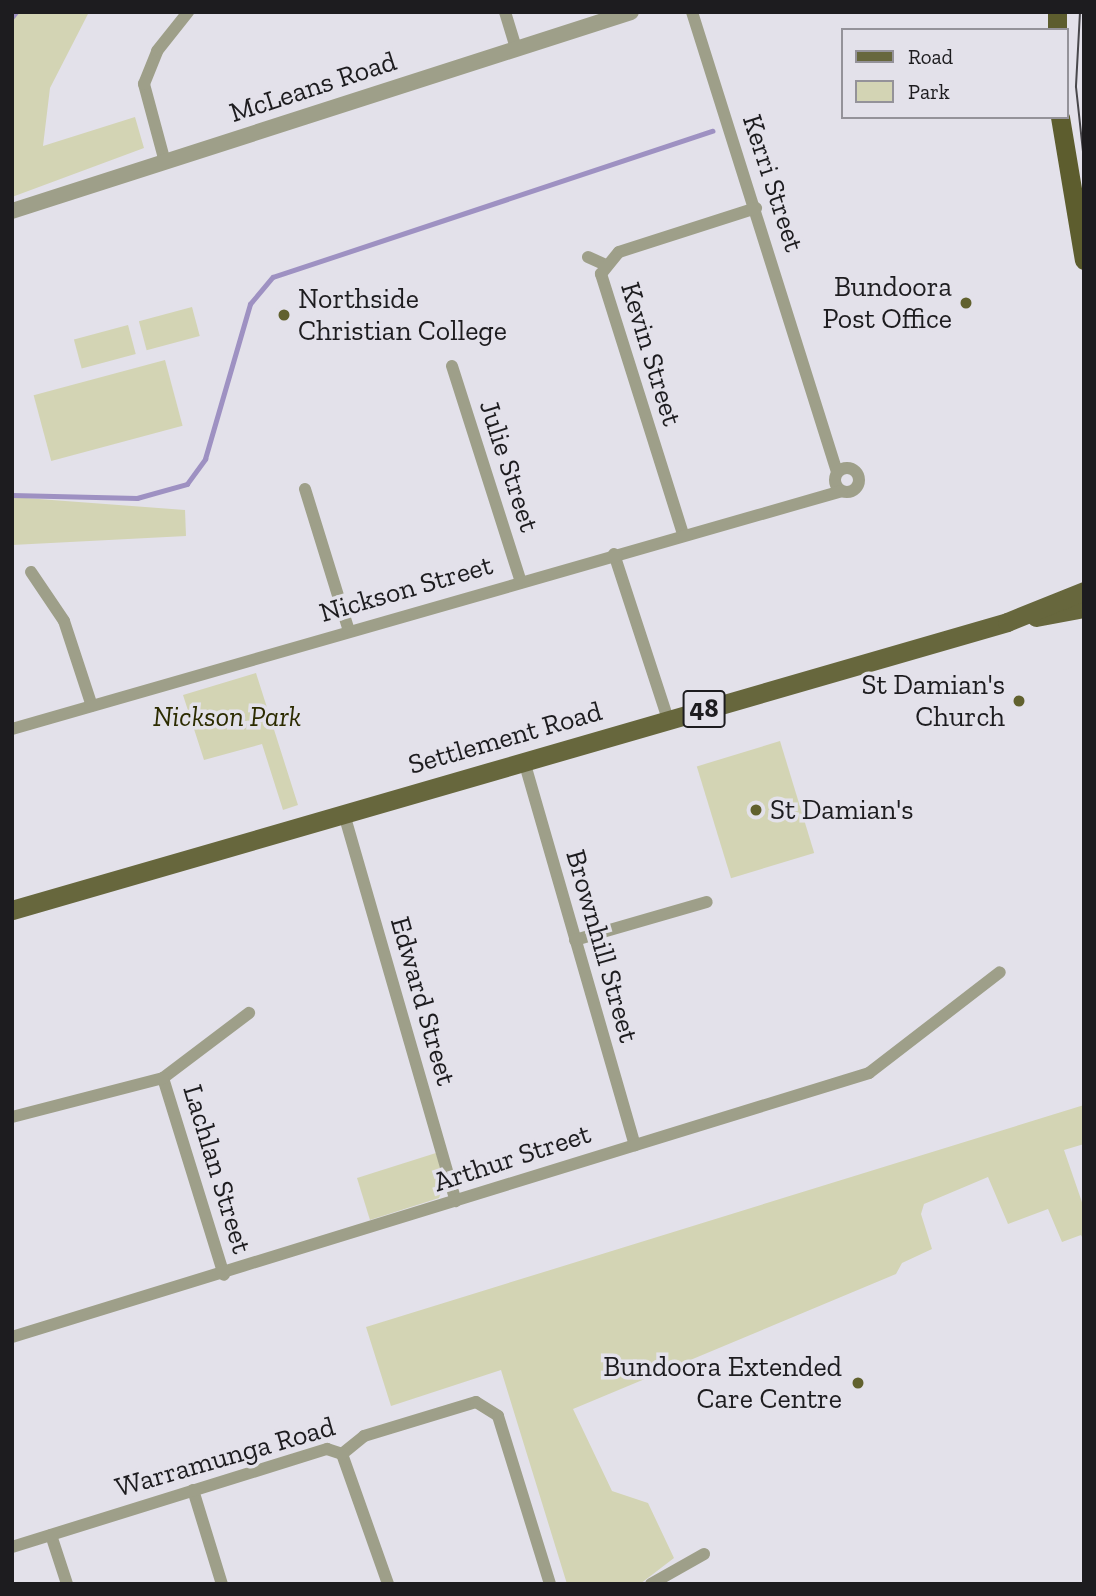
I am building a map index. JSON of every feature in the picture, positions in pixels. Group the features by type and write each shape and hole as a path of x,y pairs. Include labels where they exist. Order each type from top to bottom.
{"highway":[{"path":"1060,119 1084,260"}],"main road":[{"name":"Settlement Road","path":"12,910 1014,620 1084,592"},
{"name":"Settlement Road","path":"1014,620 1084,608"}],"street":[{"path":"165,162 144,84 157,51 188,12"},
{"path":"505,12 516,48"},
{"name":"McLeans Road","path":"15,210 631,12"},
{"name":"Kerri Street","path":"692,12 833,449 840,478"},
{"name":"Kevin Street","path":"683,534 603,285 604,264 619,252 756,208"},
{"path":"587,257 604,264"},
{"name":"Julie Street","path":"452,366 520,582"},
{"name":"Nickson Street","path":"12,729 813,496 840,478"},
{"path":"305,489 349,631"},
{"path":"614,554 668,719"},
{"path":"31,572 64,621 92,706"},
{"name":"Brownhill Street","path":"524,761 635,1145"},
{"name":"Edward Street","path":"344,814 456,1201"},
{"path":"575,940 707,902"},
{"name":"Arthur Street","path":"12,1337 224,1275 869,1073 1000,972"},
{"path":"13,1115 163,1078 249,1013"},
{"name":"Lachlan Street","path":"163,1078 224,1275"},
{"name":"Warramunga Road","path":"12,1548 327,1449 342,1454 364,1436 476,1402 489,1406 550,1584"},
{"path":"342,1454 388,1584"},
{"path":"192,1490 222,1584"},
{"path":"51,1535 67,1584"},
{"path":"651,1584 704,1554"}],"green space":[{"path":"12,12 89,12 50,88 43,146 135,117 144,148 12,197"},
{"path":"192,307 200,336 147,350 139,321"},
{"path":"128,325 136,354 82,368 74,339"},
{"path":"165,360 183,426 51,461 34,395"},
{"path":"12,497 185,510 186,536 12,545"},
{"name":"Nickson Park","path":"256,673 298,805 283,810 262,744 204,760 183,695"},
{"name":"St Damian's","path":"780,741 814,853 731,878 697,766"},
{"path":"1084,1105 1084,1144 1064,1150 1084,1208 1084,1241 1081,1235 1062,1242 1048,1209 1008,1224 988,1177 924,1204 921,1214 932,1249 902,1263 896,1274 573,1409 612,1491 648,1503 674,1558 640,1584 567,1584 501,1370 391,1406 366,1327"},
{"path":"436,1153 445,1182 439,1198 370,1220 357,1178"}],"waterway":[{"path":"12,17 16,12"},
{"path":"12,495 137,498 187,484 205,459 250,304 273,277 712,131"}],"tram line":[{"path":"1080,12 1076,87 1084,161"}],"place":[{"name":"Bundoora Post Office","path":"966,303"},
{"name":"Northside Christian College","path":"284,315"},
{"name":"St Damian's Church","path":"1019,701"},
{"name":"St Damian's","path":"756,810"},
{"name":"Bundoora Extended Care Centre","path":"858,1383"}]}
